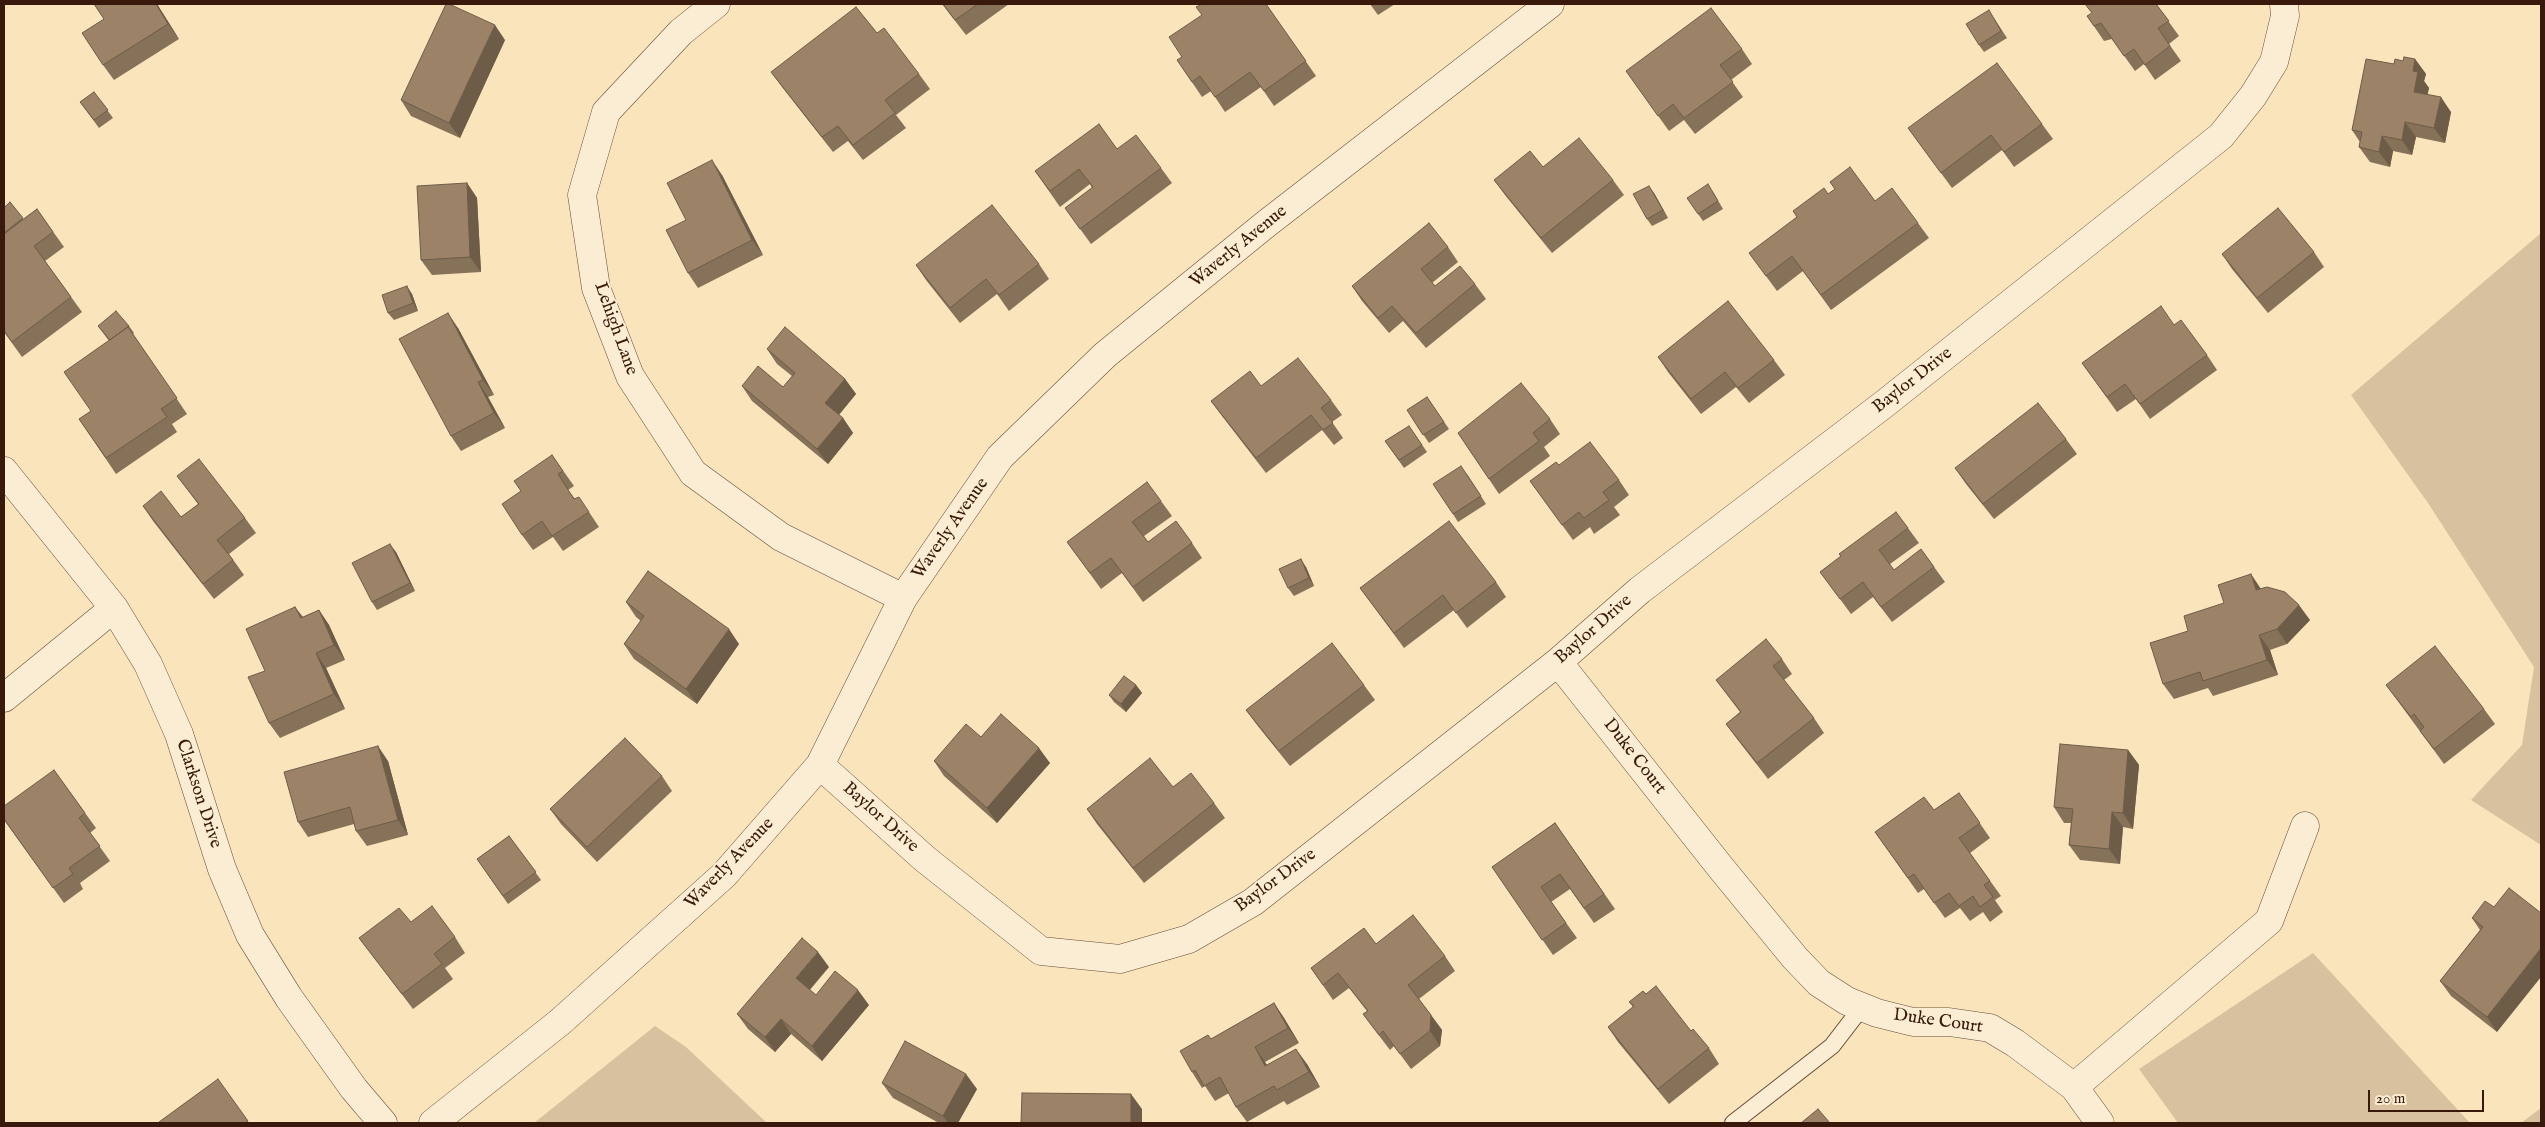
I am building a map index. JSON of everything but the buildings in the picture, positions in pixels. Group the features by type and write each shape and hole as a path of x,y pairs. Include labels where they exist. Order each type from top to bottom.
{"street":[{"name":"Lehigh Lane","path":"716,4 681,32 606,112 582,195 596,288 630,376 693,473 781,537 903,598"},
{"name":"Waverly Avenue","path":"433,1123 560,1022 724,875 820,765 903,598 1000,458 1105,355 1266,224 1550,4"},
{"name":"Baylor Drive","path":"820,765 925,859 1041,951 1120,959 1189,939 1253,902 1558,662 1640,590 1914,381 2221,136 2253,96 2274,62 2285,16 2284,4"},
{"name":"Clarkson Drive","path":"4,471 114,608 148,664 179,734 222,868 250,934 289,998 354,1089 383,1123"},
{"path":"4,698 114,608"},
{"name":"Duke Court","path":"1558,662 1795,958 1819,983 1847,1001 1913,1022 1949,1022 1990,1028 2015,1043 2074,1086 2100,1123"},
{"path":"2074,1086 2269,921 2305,826"}],"lane":[{"path":"1733,1123 1832,1046 1862,1007"}],"shaded area":[{"path":"2541,233 2541,845 2471,800 2522,745 2534,667 2428,503 2351,395"},
{"path":"2313,953 2470,1123 2178,1123 2139,1069"},
{"path":"655,1026 686,1047 767,1123 534,1123"},
{"path":"2541,1108 2541,1123 2521,1123"}]}
